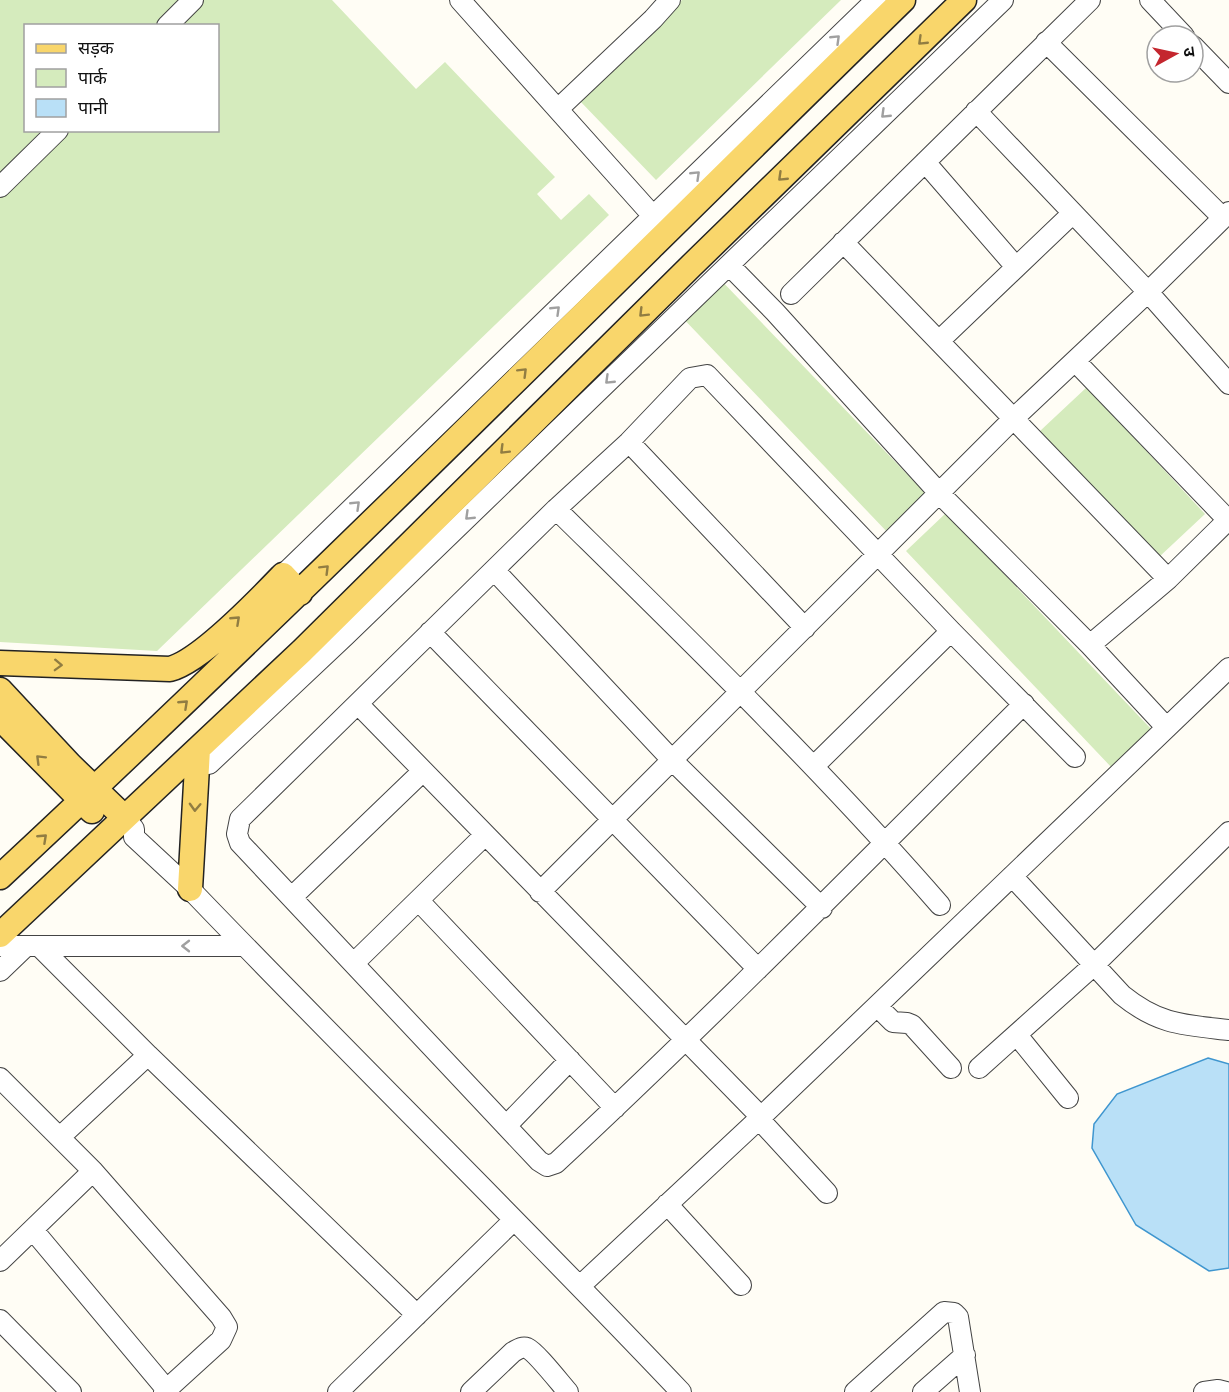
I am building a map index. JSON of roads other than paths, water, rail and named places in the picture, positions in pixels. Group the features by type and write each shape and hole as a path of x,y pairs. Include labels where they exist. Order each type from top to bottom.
{"main road":[{"path":"0,877 300,593 903,0"},
{"path":"0,935 204,756 338,629 692,265 964,0"},
{"path":"0,663 170,669 182,666 202,652 283,575 300,593"},
{"path":"0,690 43,738 88,796"},
{"path":"0,718 124,828"},
{"path":"190,889 204,756"}],"street":[{"path":"169,24 193,0"},
{"path":"460,0 653,216"},
{"path":"558,109 653,20 670,0"},
{"path":"283,575 876,0"},
{"path":"338,629 729,265 1003,0"},
{"path":"791,294 1089,0"},
{"path":"1150,0 1173,24"},
{"path":"540,892 1013,419 1226,215 1046,42"},
{"path":"1205,56 1226,74"},
{"path":"976,111 1148,292 1227,379"},
{"path":"0,187 56,132"},
{"path":"925,162 1016,267"},
{"path":"939,341 1073,213"},
{"path":"843,242 1168,579"},
{"path":"729,265 775,312 940,494 1090,645 1166,727"},
{"path":"1075,361 1228,520 1168,579 1090,645"},
{"path":"1024,704 822,908 556,1164 547,1166 539,1161 240,843 237,834 240,819 358,705 429,632 628,442 690,378 707,375 951,631 1024,704 1075,757"},
{"path":"628,442 805,628"},
{"path":"556,509 814,766 940,905"},
{"path":"495,571 672,760 822,908"},
{"path":"814,766 951,631"},
{"path":"429,632 758,969"},
{"path":"580,1286 760,1118 1229,668"},
{"path":"358,705 760,1118 826,1193"},
{"path":"292,897 423,771"},
{"path":"124,828 190,889 681,1392"},
{"path":"979,1068 1094,965 1229,832"},
{"path":"354,963 485,836"},
{"path":"1012,876 1122,995 1139,1009 1160,1020 1229,1030"},
{"path":"419,901 615,1108"},
{"path":"0,946 244,946"},
{"path":"0,971 33,946"},
{"path":"33,946 417,1315"},
{"path":"877,1006 893,1022 912,1025 951,1068"},
{"path":"1017,1035 1068,1098"},
{"path":"60,1137 148,1055"},
{"path":"506,1126 570,1060"},
{"path":"0,1078 93,1171 221,1317 226,1327 221,1340 165,1391 33,1230"},
{"path":"0,1261 93,1171"},
{"path":"667,1204 741,1285"},
{"path":"338,1392 514,1221"},
{"path":"855,1392 944,1312 954,1313 958,1317 970,1392"},
{"path":"0,1320 70,1392"},
{"path":"471,1392 513,1352 527,1348 568,1392"},
{"path":"923,1392 964,1355"},
{"path":"1204,1392 1218,1390 1228,1392"}],"water":[{"path":"1208,1058 1229,1064 1229,1268 1209,1271 1136,1225 1092,1148 1094,1124 1117,1094"}]}
